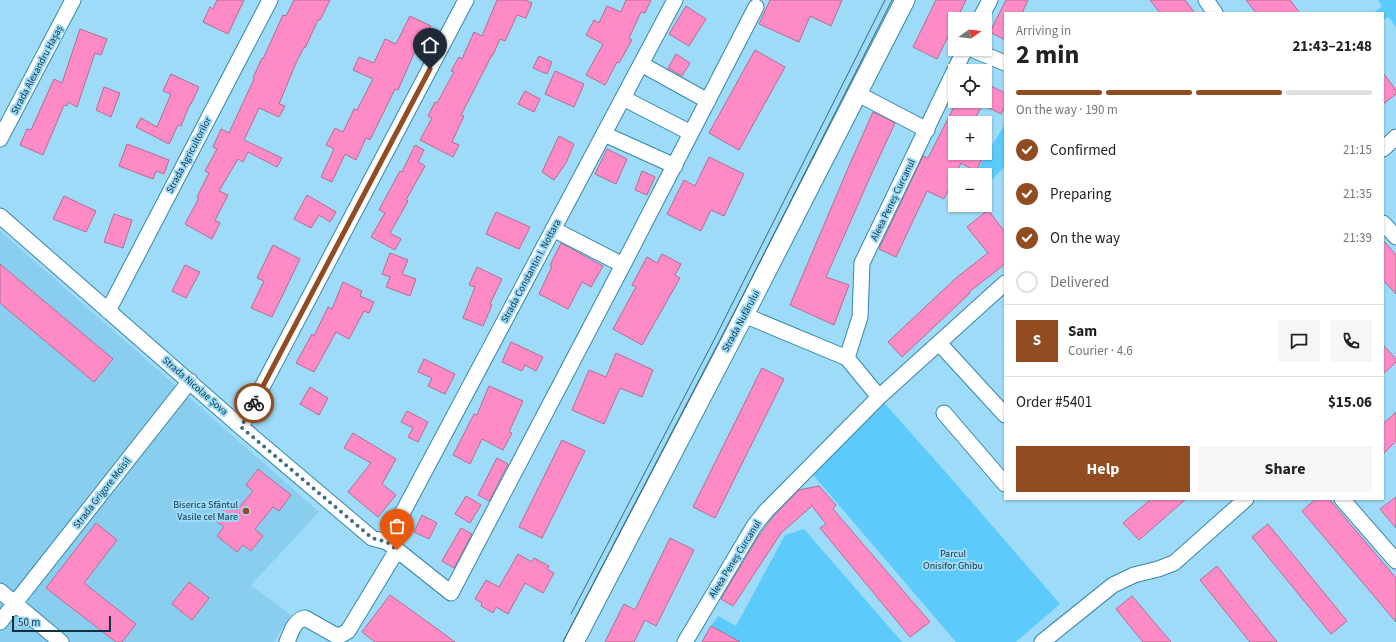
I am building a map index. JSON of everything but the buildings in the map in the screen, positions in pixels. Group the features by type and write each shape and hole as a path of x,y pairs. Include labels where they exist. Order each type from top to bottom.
{"main road":[{"name":"Strada Nufărului","path":"574,642 858,94 905,0"}],"street":[{"name":"Strada Alexandru Hașaș","path":"0,139 73,0"},
{"name":"Strada Agricultorilor","path":"108,311 270,0"},
{"path":"241,427 466,0"},
{"name":"Strada Constantin I. Nottara","path":"287,642 296,622 305,618 335,635 341,635 348,631 553,229 675,0"},
{"path":"984,12 990,0"},
{"path":"1206,0 1214,12"},
{"path":"553,229 623,265 756,7"},
{"name":"Aleea Peneș Curcanul","path":"847,358 860,317 862,263 962,56"},
{"path":"988,56 1004,63"},
{"path":"641,64 708,101"},
{"path":"858,94 926,130"},
{"path":"623,98 691,133"},
{"path":"604,134 674,166"},
{"path":"1384,148 1396,137"},
{"name":"Strada Nicolae Șova","path":"0,216 241,427 372,538 392,546 451,593 623,265"},
{"path":"1384,224 1396,237"},
{"name":"Aleea Peneș Curcanul","path":"685,642 754,526 766,511 879,397 1004,284"},
{"path":"744,315 847,358 879,397"},
{"path":"939,343 1004,414"},
{"name":"Strada Grigore Moisil","path":"0,622 190,381"},
{"path":"944,412 1004,483"},
{"path":"1042,642 1113,585 1134,575 1174,563 1245,500"},
{"path":"1343,500 1396,561"},
{"path":"0,591 61,642"}],"shaded area":[{"path":"0,231 319,512 251,585 291,615 274,642 0,642"}],"green space":[{"path":"1378,0 1396,0 1396,27 1388,17 1384,19 1384,12 1374,12 1382,6"},
{"path":"1004,126 1004,167 992,180 992,168 978,168 983,160 992,160 992,145"},
{"name":"Parcul Onisifor Ghibu","path":"879,397 1060,604 1016,642 956,642 808,469"},
{"path":"804,529 902,642 740,642 711,626 718,616 736,626 785,535"}],"tram line":[{"path":"571,614 714,340 885,0"},
{"path":"563,642 719,343 892,0"}],"way so far":[{"path":"254,403 241,427 372,538 387,542 397,550"}],"place":[{"name":"Biserica Sfântul Vasile cel Mare","path":"246,511"}],"route":[{"path":"254,403 430,69"}]}
